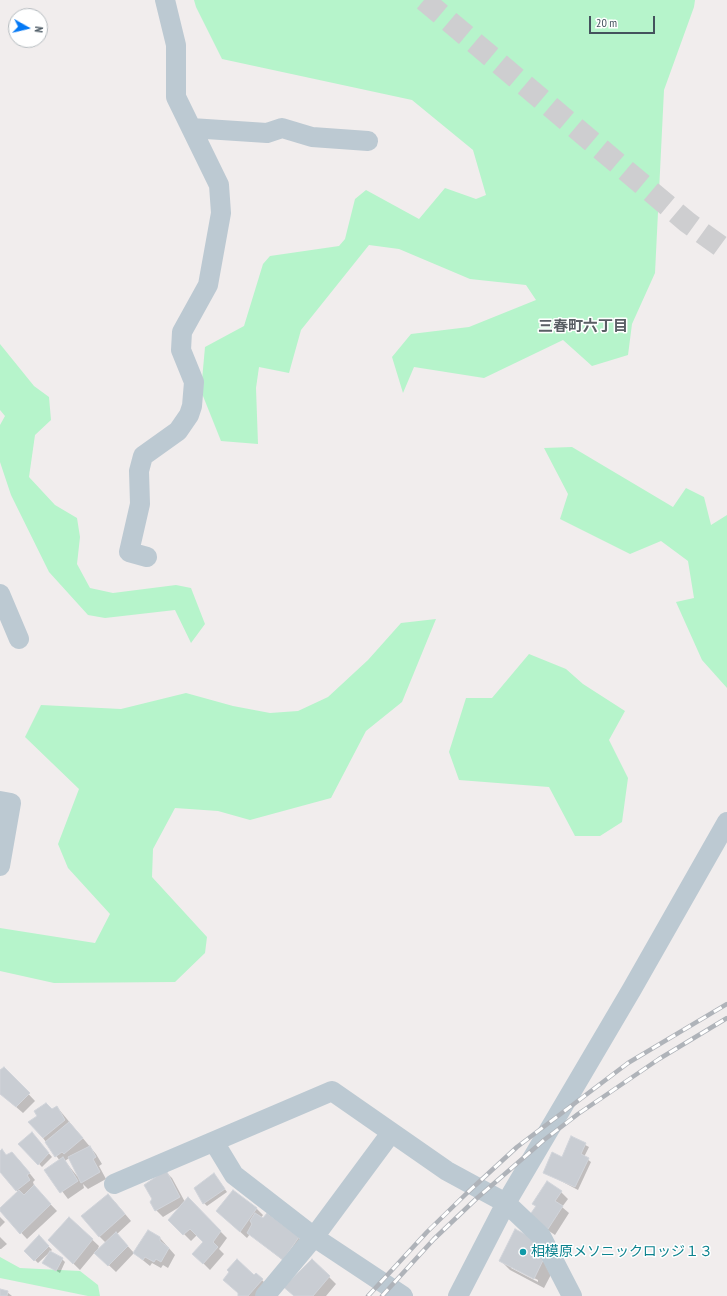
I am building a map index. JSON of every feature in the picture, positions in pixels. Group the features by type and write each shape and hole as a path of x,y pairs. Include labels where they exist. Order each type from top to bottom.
{"street":[{"path":"147,557 129,552 140,504 139,471 143,456 178,431 189,415 192,406 194,382 181,350 182,332 208,285 221,212 219,185 176,97 176,44 165,0"},
{"path":"191,128 267,133 282,128 312,137 368,141"},
{"path":"0,594 19,639"},
{"path":"0,801 11,803 0,866"},
{"path":"458,1296 506,1203 632,989 727,822"},
{"path":"114,1184 332,1091 447,1171 506,1203 541,1236 572,1296"},
{"path":"264,1296 314,1236 391,1133"},
{"path":"214,1142 234,1175 314,1236 403,1296"}],"green space":[{"path":"194,0 695,0 694,7 664,90 655,273 632,324 628,355 592,366 563,340 484,378 414,367 403,393 392,357 411,334 469,327 536,300 526,285 470,279 399,249 369,245 301,330 289,373 259,367 256,388 258,444 221,441 201,391 205,347 244,326 263,264 270,256 339,246 345,239 355,199 366,190 419,219 445,188 476,199 486,195 473,150 412,100 222,59"},
{"path":"0,344 34,386 49,397 51,420 35,435 29,477 55,505 77,518 80,537 77,564 90,588 113,593 176,585 191,588 205,624 191,643 175,610 105,618 88,615 49,572 11,495 0,462 0,425 5,416 0,410"},
{"path":"572,447 673,507 686,488 704,497 711,525 727,515 727,688 702,660 676,602 694,598 688,561 661,541 630,554 560,519 568,494 544,448"},
{"path":"436,619 402,702 366,731 331,798 250,820 218,811 175,808 153,849 152,877 207,937 205,953 175,982 54,983 0,971 0,928 95,943 110,914 68,868 58,844 79,789 25,737 41,705 121,709 186,693 233,706 270,713 298,711 328,697 368,660 401,623"},
{"path":"529,654 566,669 583,684 625,711 609,740 628,778 622,822 600,836 575,836 549,787 459,780 449,752 466,698 492,698"},
{"path":"0,1257 20,1268 80,1271 98,1285 100,1296 88,1296 0,1278"}],"building":[{"path":"4,1067 30,1093 16,1107 0,1094 0,1070"},
{"path":"46,1103 52,1109 57,1106 65,1120 43,1138 28,1122 37,1116 34,1111"},
{"path":"69,1122 83,1138 64,1154 62,1152 55,1157 45,1142"},
{"path":"32,1132 49,1153 38,1165 18,1144"},
{"path":"571,1136 586,1143 581,1154 589,1158 575,1187 543,1173 552,1152 562,1157"},
{"path":"90,1146 96,1157 93,1159 100,1172 81,1183 68,1157"},
{"path":"2,1149 6,1155 12,1152 30,1173 27,1175 30,1180 16,1191 0,1172 0,1151"},
{"path":"63,1157 78,1181 60,1193 44,1170"},
{"path":"166,1170 180,1197 155,1211 150,1202 152,1199 144,1185"},
{"path":"214,1173 225,1189 203,1204 194,1188"},
{"path":"547,1181 562,1191 555,1201 563,1206 548,1229 529,1216 536,1206 532,1204"},
{"path":"34,1185 51,1204 20,1234 0,1211 0,1208 19,1190 24,1195"},
{"path":"233,1190 257,1208 240,1232 216,1211"},
{"path":"108,1194 125,1214 99,1237 81,1216"},
{"path":"188,1197 221,1231 213,1242 218,1247 203,1264 192,1254 203,1242 190,1229 183,1235 168,1220"},
{"path":"255,1213 263,1218 267,1213 299,1237 283,1260 247,1233 252,1224 250,1221"},
{"path":"69,1217 93,1239 73,1264 48,1240"},
{"name":"相模原メソニックロッジ１３","path":"515,1229 542,1243 546,1254 534,1279 499,1261"},
{"path":"148,1230 160,1237 160,1241 169,1248 161,1262 156,1259 154,1262 145,1257 143,1260 133,1253"},
{"path":"116,1232 128,1246 108,1266 94,1253"},
{"path":"39,1235 49,1246 34,1261 24,1251"},
{"path":"50,1251 63,1258 56,1271 42,1263"},
{"path":"237,1259 254,1275 256,1273 263,1279 248,1296 238,1296 238,1293 223,1280 229,1272 227,1270"},
{"path":"312,1259 330,1276 313,1296 294,1296 280,1284 292,1279"},
{"path":"0,1289 8,1291 7,1296 0,1296"}],"tunnel":[{"path":"424,0 687,222 727,251"}],"railway":[{"path":"368,1296 427,1232 517,1147 628,1063 727,1004"},
{"path":"382,1296 434,1239 476,1199 544,1140 578,1114 659,1059 727,1018"}],"place":[{"name":"相模原メソニックロッジ１３","path":"523,1252"}],"district":[{"name":"三春町六丁目","path":"583,327"}]}
